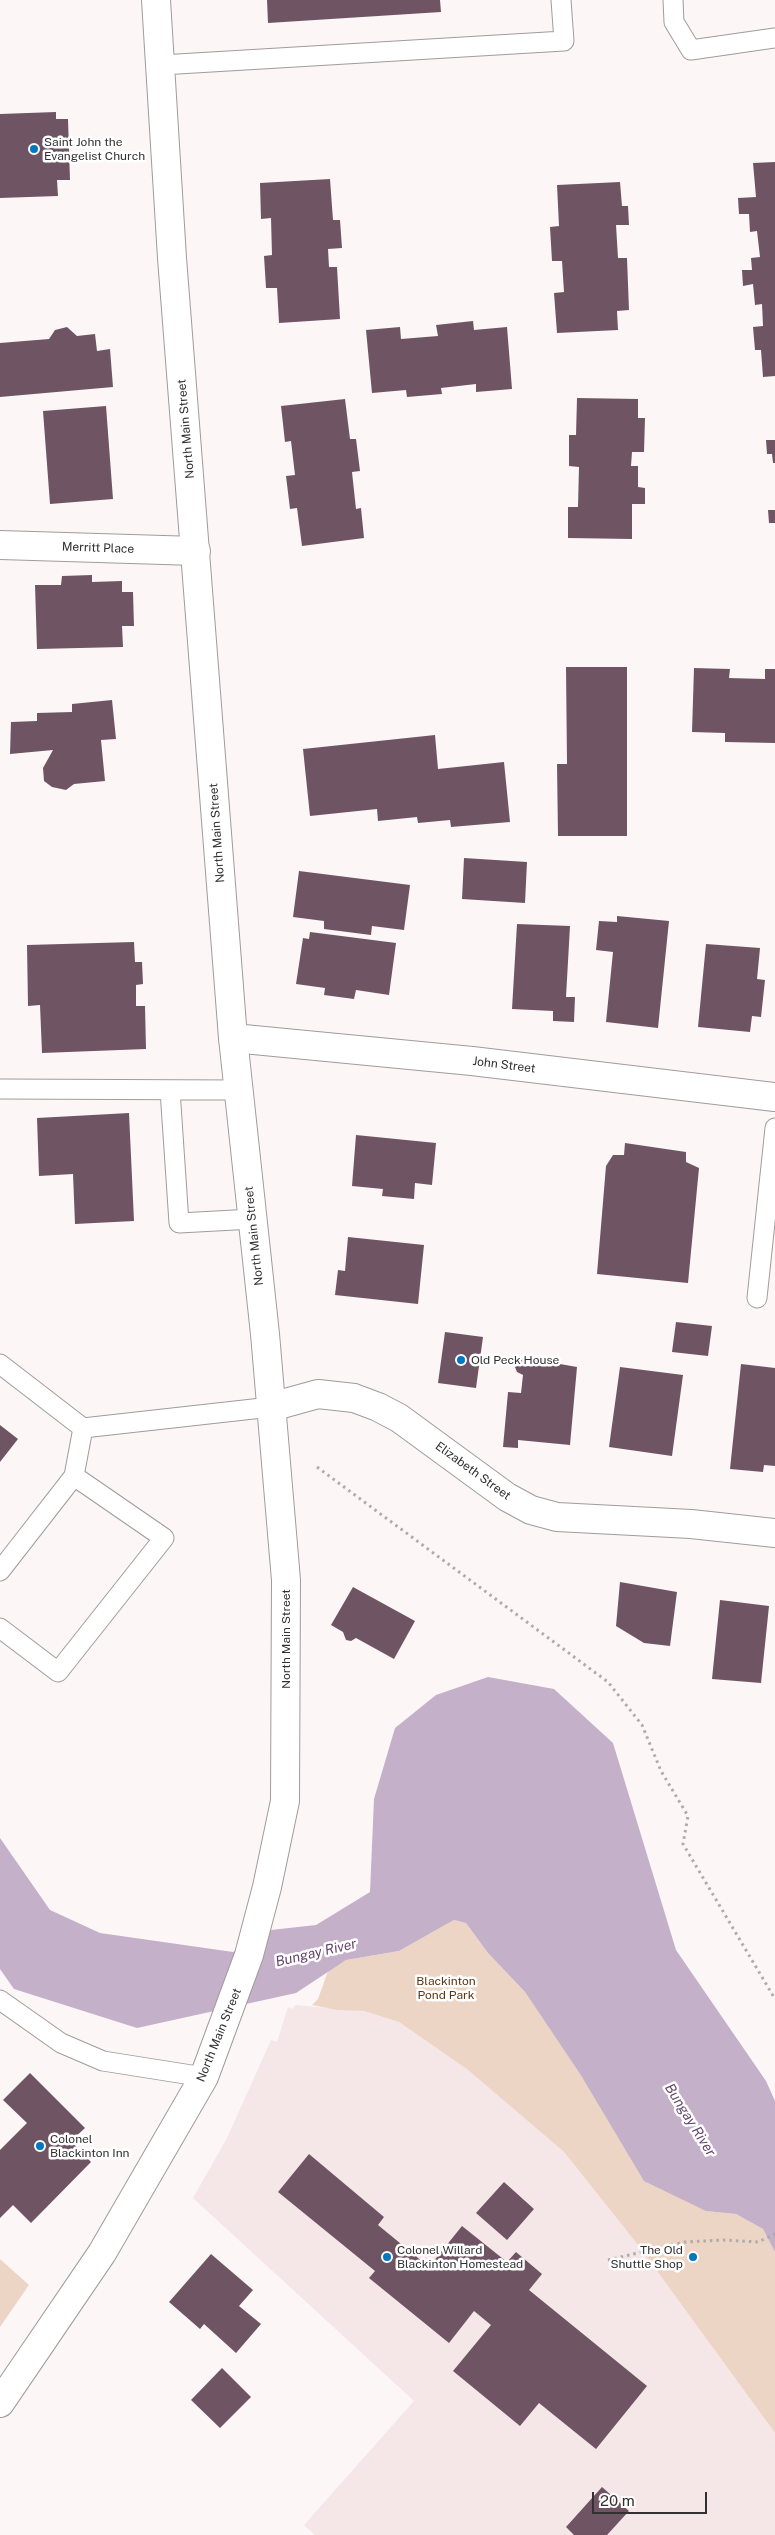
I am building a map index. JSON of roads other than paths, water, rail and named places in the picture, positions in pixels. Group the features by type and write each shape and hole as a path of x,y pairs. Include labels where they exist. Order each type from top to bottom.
{"main road":[{"name":"North Main Street","path":"0,2403 102,2253 204,2077 250,1955 267,1887 285,1791 286,1580 253,1219 233,1038 172,258 156,0"},
{"name":"Merritt Place","path":"0,544 196,550"},
{"name":"John Street","path":"233,1038 472,1061 775,1097"},
{"name":"Elizabeth Street","path":"271,1407 318,1394 354,1398 378,1407 399,1418 507,1497 540,1512 557,1516 691,1524 775,1533"}],"lane":[{"path":"160,65 564,41 561,0"},
{"path":"673,0 674,22 691,50 775,38"},
{"path":"0,1089 238,1090"},
{"path":"170,1090 179,1223 253,1219"},
{"path":"757,1298 775,1128"},
{"path":"0,1364 83,1428 271,1407"},
{"path":"0,1571 74,1476 83,1428"},
{"path":"0,1628 58,1672 164,1538 74,1476"},
{"path":"0,2000 62,2043 103,2061 204,2077"}],"water":[{"name":"Bungay River","path":"488,1677 554,1689 613,1743 676,1950 766,2081 775,2101 775,2252 763,2229 736,2214 706,2211 644,2181 582,2077 525,1992 488,1953 466,1923 454,1920 399,1951 346,1960 296,1993 137,2028 14,1989 0,1969 0,1838 50,1910 100,1933 233,1952 271,1930 316,1925 370,1892 374,1799 395,1728 436,1695"}],"place":[{"name":"Saint John the Evangelist Church","path":"34,149"},
{"name":"Old Peck House","path":"461,1360"},
{"name":"Colonel Blackinton Inn","path":"40,2146"},
{"name":"Colonel Willard Blackinton Homestead","path":"387,2257"},
{"name":"The Old Shuttle Shop","path":"693,2257"}],"park label":[{"name":"Blackinton Pond Park","path":"446,1988"}]}
